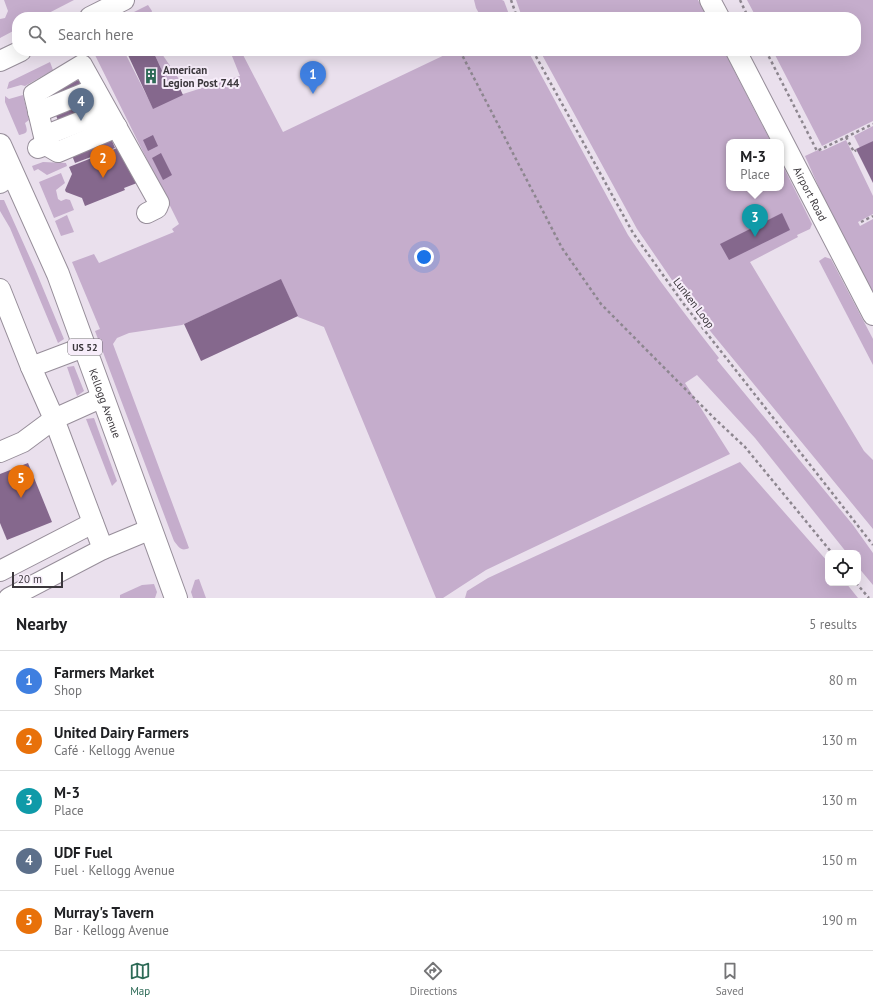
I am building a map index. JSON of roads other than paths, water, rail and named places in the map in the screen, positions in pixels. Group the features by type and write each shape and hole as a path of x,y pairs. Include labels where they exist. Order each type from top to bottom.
{"main road":[{"name":"Kellogg Avenue","path":"0,145 6,178 58,274 176,598"}],"street":[{"path":"100,12 124,0"},
{"path":"710,0 716,12"},
{"path":"0,61 12,55"},
{"name":"Airport Road","path":"739,56 782,139"},
{"path":"112,119 43,143 34,94 82,65 112,119 158,203 156,208 147,213"},
{"path":"38,112 95,89"},
{"name":"Airport Road","path":"784,143 873,315"},
{"path":"0,289 31,368 54,419 103,549"},
{"path":"31,368 84,347"},
{"path":"0,452 23,442 54,419 103,398"},
{"path":"0,571 93,523"},
{"path":"9,598 103,549 151,529"}],"place":[{"name":"American Legion Post 744","path":"151,76"},
{"name":"Farmers Market","path":"313,94"},
{"name":"UDF Fuel","path":"81,121"},
{"name":"United Dairy Farmers","path":"103,178"},
{"name":"M-3","path":"755,237"},
{"name":"Murray's Tavern","path":"21,498"}]}
